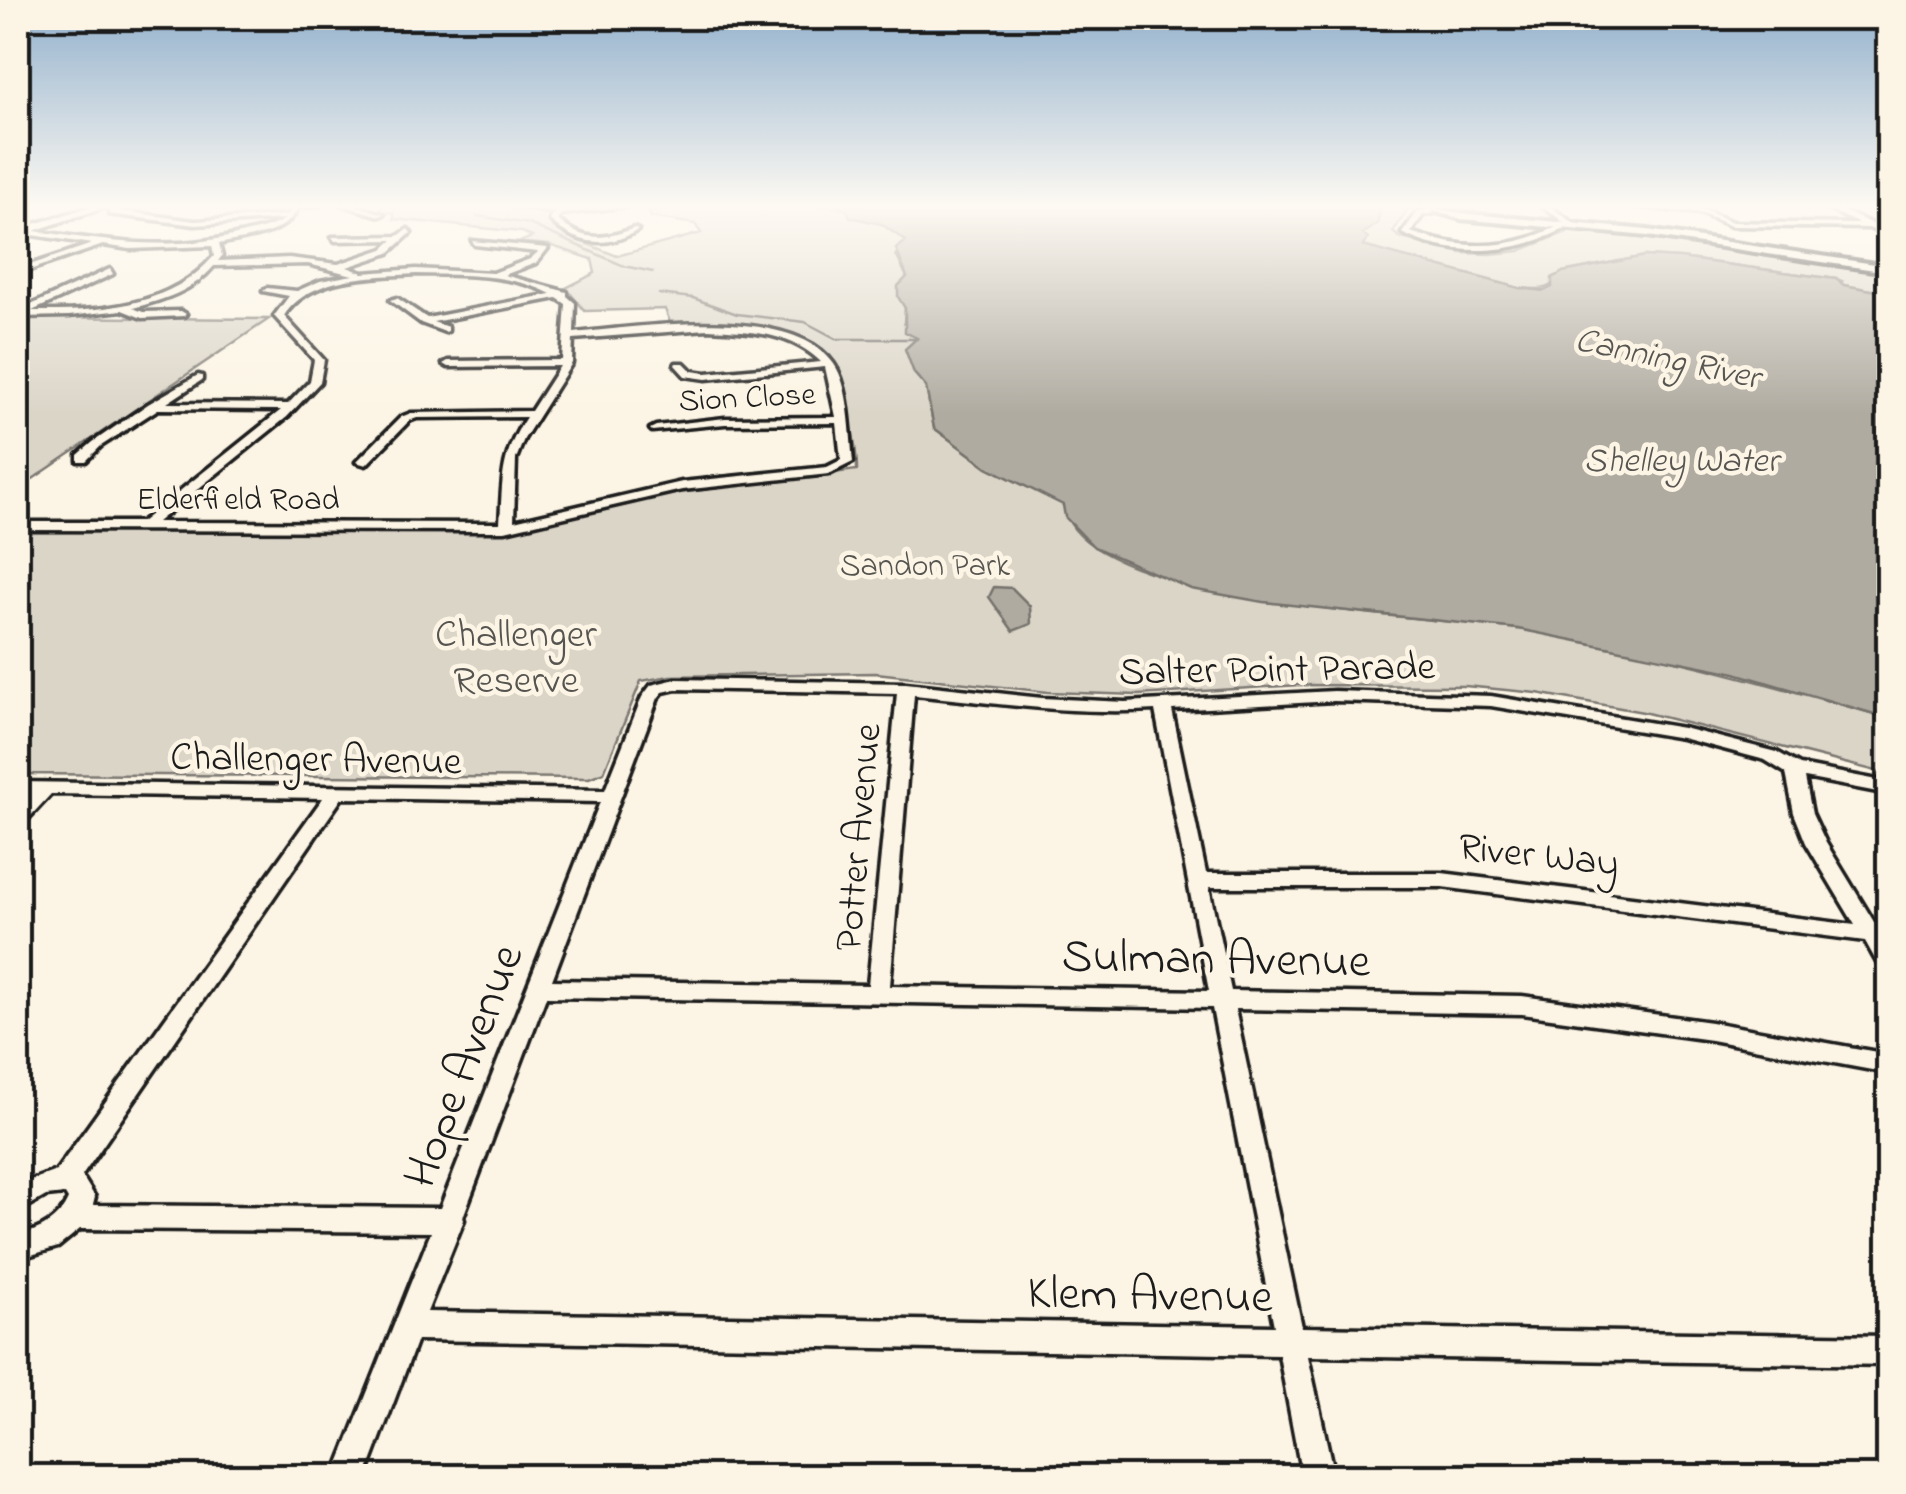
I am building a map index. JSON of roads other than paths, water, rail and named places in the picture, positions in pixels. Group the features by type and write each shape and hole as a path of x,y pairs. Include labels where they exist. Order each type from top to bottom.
{"street":[{"path":"18,314 104,275"},
{"path":"18,314 78,314 124,308 166,294 197,275"},
{"path":"145,524 291,407 315,382 320,366 316,354 279,316 284,304 299,294 376,275"},
{"path":"480,275 538,284 564,294 572,307 568,363 510,459 506,521"},
{"path":"267,291 299,294"},
{"path":"424,320 564,294"},
{"path":"394,300 445,329"},
{"path":"124,308 142,315 181,314"},
{"path":"570,336 698,327 751,330 796,339 829,364 840,420"},
{"path":"448,364 568,363"},
{"path":"680,364 689,374 706,376 829,364"},
{"path":"82,458 151,406 198,378"},
{"path":"151,406 291,407"},
{"path":"362,462 412,413 535,414"},
{"name":"Sion Close","path":"656,429 726,421 840,420"},
{"name":"Elderfield Road","path":"18,526 471,529 698,484 841,467 847,460 840,420"},
{"name":"Salter Point Parade","path":"658,688 676,684 906,688 1042,703 1163,707 1334,696 1490,700 1683,733 1771,756 1794,770 1888,788"},
{"name":"Hope Avenue","path":"350,1476 650,696 658,688"},
{"name":"Potter Avenue","path":"878,993 906,688"},
{"path":"1163,707 1318,1476"},
{"path":"1794,770 1816,843 1888,962"},
{"name":"Challenger Avenue","path":"18,788 613,796"},
{"path":"18,818 46,788"},
{"path":"64,1182 336,793"},
{"name":"River Way","path":"1198,880 1442,880 1668,905 1878,940"},
{"name":"Sulman Avenue","path":"538,988 1522,1005 1711,1031 1888,1063"},
{"path":"18,1200 38,1187 64,1182 80,1189 82,1197 74,1217 40,1242 18,1247"},
{"path":"74,1217 450,1220"},
{"name":"Klem Avenue","path":"410,1326 1888,1352"}],"water":[{"name":"Shelley Water","path":"1470,275 1544,291 1552,287 1552,278 1558,275 1804,275 1888,293 1888,718 1735,673 1518,629 1263,602 1191,589 1094,547 1065,517 1063,505 987,467 934,428 926,387 914,373 905,349 917,338 905,332 905,308 898,297 898,286 907,277"},
{"path":"994,587 1012,588 1030,606 1031,624 1013,631 989,597"}],"waterway":[{"path":"659,294 693,298 737,314 805,322 837,339 917,339"}],"water label":[{"name":"Canning River","path":"1668,357"}],"park label":[{"name":"Sandon Park","path":"925,564"},
{"name":"Challenger Reserve","path":"516,655"}]}
